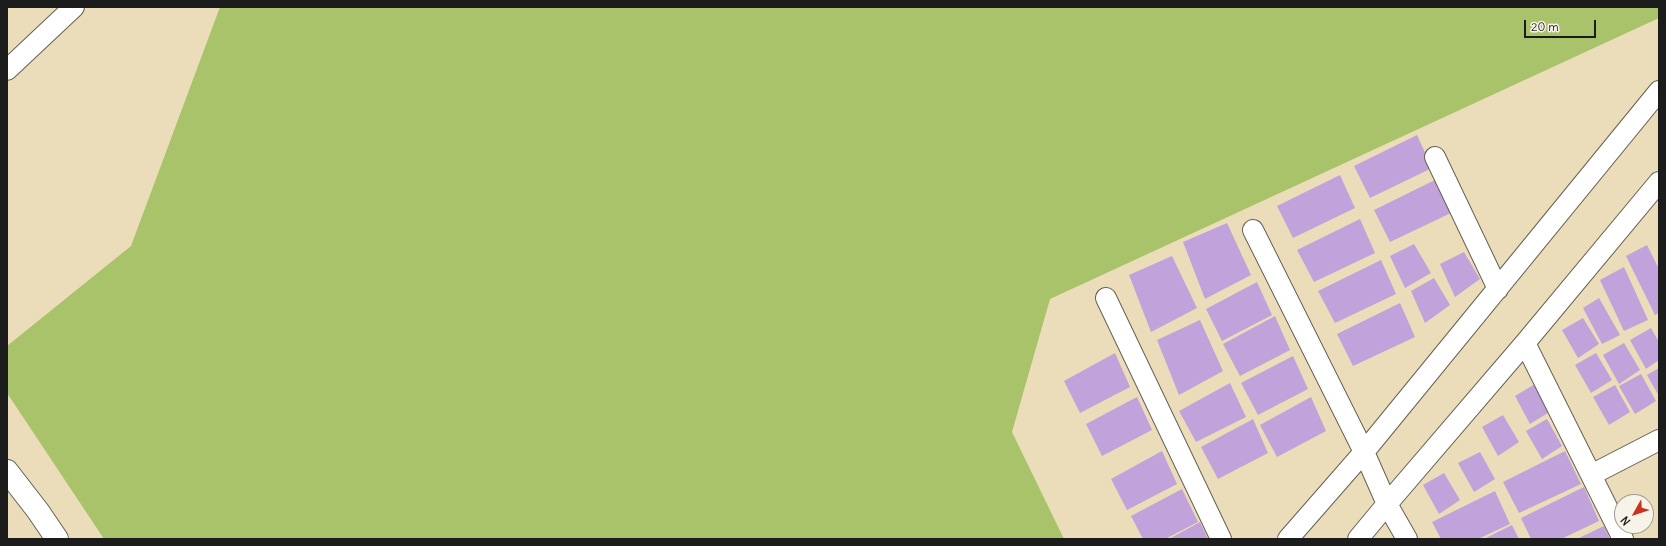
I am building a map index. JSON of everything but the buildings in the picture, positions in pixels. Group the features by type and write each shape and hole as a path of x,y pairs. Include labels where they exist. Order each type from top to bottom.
{"main road":[{"path":"7,471 38,511 57,539"}],"street":[{"path":"7,70 74,7"},
{"path":"1288,539 1364,452 1659,91"},
{"path":"1435,157 1498,289"},
{"path":"1358,539 1386,504 1525,344 1659,182"},
{"path":"1253,230 1364,452 1386,504 1406,539"},
{"path":"1106,298 1221,539"},
{"path":"1525,344 1623,539"},
{"path":"1591,475 1659,440"}],"green space":[{"path":"220,7 1659,7 1659,18 1050,299 1012,432 1064,539 104,539 7,393 7,346 131,246"}]}
